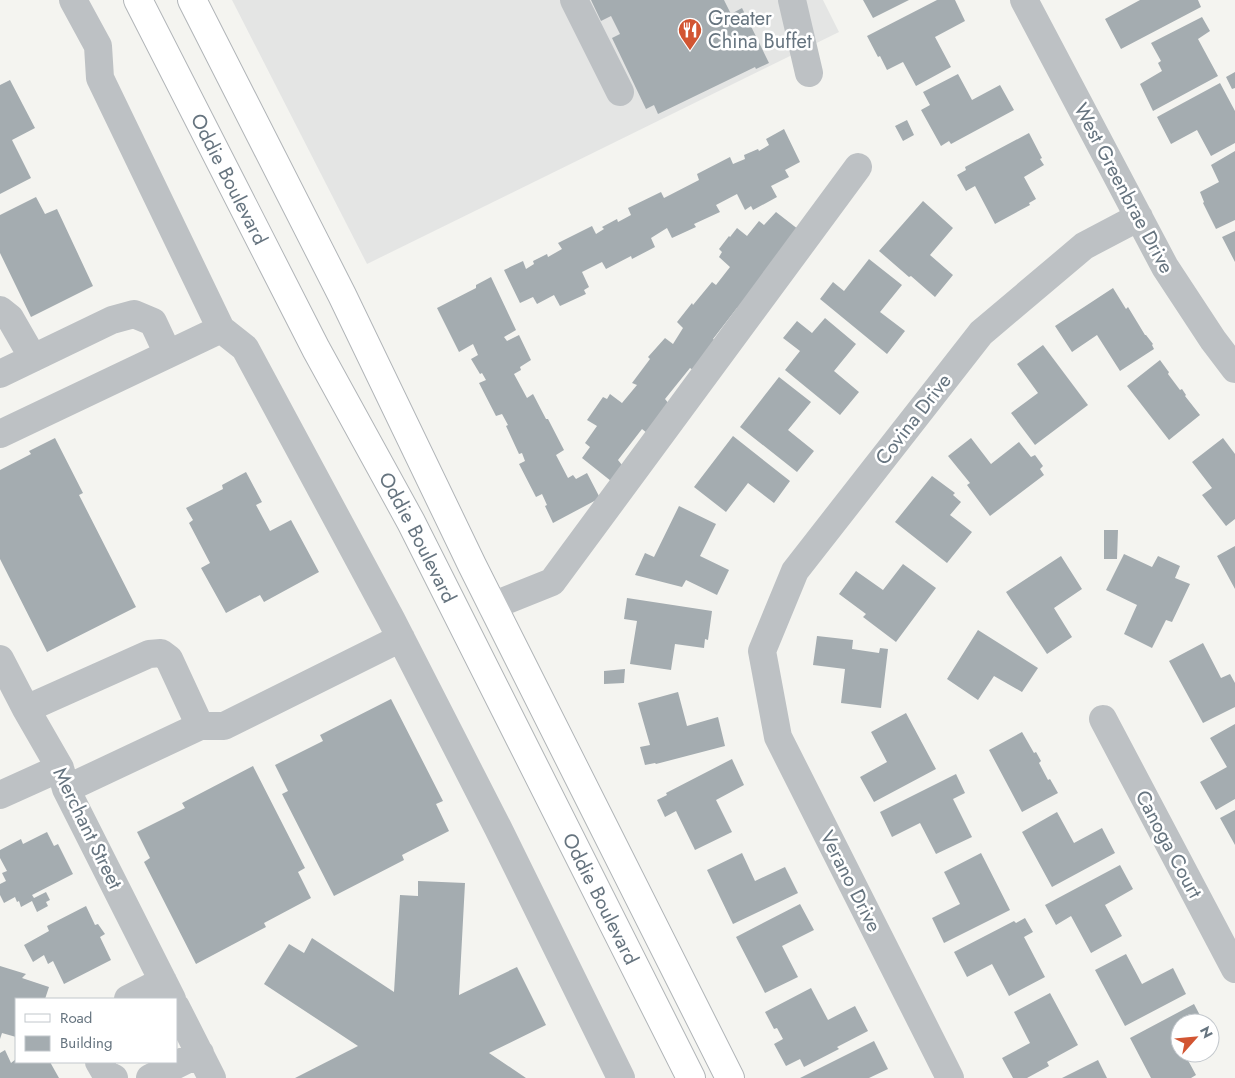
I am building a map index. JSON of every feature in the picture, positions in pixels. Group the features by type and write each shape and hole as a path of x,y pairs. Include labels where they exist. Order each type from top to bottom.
{"main road":[{"name":"Oddie Boulevard","path":"138,0 316,349 415,531 691,1078"},
{"name":"Oddie Boulevard","path":"192,0 342,295 492,606 730,1078"}],"street":[{"path":"73,0 98,46 100,78 221,328 245,348 401,638 498,828 620,1078"},
{"path":"574,0 620,92"},
{"path":"792,0 809,72"},
{"name":"West Greenbrae Drive","path":"1024,0 1165,267 1213,340 1235,368"},
{"path":"492,606 552,582 858,166"},
{"name":"Covina Drive","path":"767,678 762,651 794,571 981,333 1084,246 1139,217"},
{"path":"0,310 10,318 33,358"},
{"path":"0,374 112,320 134,314 153,322 168,354"},
{"path":"0,434 221,328"},
{"path":"4,794 63,779 200,726 224,726 401,638"},
{"path":"15,703 149,654 161,653 169,659 200,726"},
{"name":"Merchant Street","path":"0,659 15,703 63,779 168,990"},
{"name":"Verano Drive","path":"767,678 778,737 950,1078"},
{"name":"Canoga Court","path":"1103,719 1235,969"},
{"path":"132,998 168,990"},
{"path":"178,1011 212,1078"},
{"path":"150,1078 200,1053"},
{"path":"100,1063 106,1074 114,1078"}],"shaded area":[{"path":"232,0 823,0 839,32 367,264"}],"building":[{"name":"Greater China Buffet","path":"591,0 724,0 731,14 742,8 769,63 756,69 755,67 658,114 654,105 646,109 612,38 620,34 611,16 601,21"},
{"path":"863,0 909,0 873,18"},
{"path":"937,0 955,0 965,21 935,37 951,67 916,86 903,62 887,70 867,36"},
{"path":"1140,0 1198,0 1201,7 1121,49 1105,19"},
{"path":"1202,17 1210,31 1198,39 1218,76 1153,111 1140,84 1162,71 1158,63 1161,61 1151,43"},
{"path":"1235,72 1235,88 1232,89 1226,77"},
{"path":"958,74 972,100 1000,85 1014,110 951,144 949,141 941,146 921,110 930,105 923,92"},
{"path":"10,80 35,128 12,140 31,178 0,194 0,85"},
{"path":"1220,83 1235,111 1235,143 1211,156 1197,130 1171,144 1157,117"},
{"path":"907,120 914,135 903,141 895,126"},
{"path":"784,129 800,162 785,170 789,177 771,186 777,197 753,210 751,206 745,210 737,194 716,205 720,212 694,224 696,227 672,238 667,228 651,238 655,247 632,259 631,256 606,269 602,262 582,272 589,287 584,290 586,294 560,306 554,295 537,304 533,297 520,303 504,270 523,261 526,269 534,264 533,261 547,254 548,257 562,249 558,243 592,226 596,234 604,229 602,227 617,219 618,222 631,215 628,208 661,192 664,198 699,180 697,174 730,157 733,164 745,159 744,155 758,149 759,151 769,145 766,139"},
{"path":"1029,133 1044,165 1024,177 1036,199 1029,203 1030,205 995,224 975,186 966,191 957,175 966,170 965,167"},
{"path":"1235,151 1235,220 1216,229 1203,203 1200,192 1219,182 1211,165"},
{"path":"36,197 45,214 57,209 93,286 31,317 0,253 0,215"},
{"path":"923,201 953,228 930,255 953,275 935,297 879,251"},
{"path":"776,212 803,233 742,312 737,308 713,339 718,342 696,372 690,368 665,399 669,404 647,433 642,429 618,460 622,465 611,481 582,458 590,447 585,443 597,426 587,420 603,397 607,399 610,394 622,403 637,385 632,383 650,359 648,357 665,338 673,344 683,328 677,322 712,282 716,285 730,267 719,257 722,252 719,249 729,236 737,228 747,236 759,221 764,225"},
{"path":"1235,231 1235,262 1222,237"},
{"path":"869,259 902,285 880,312 905,331 887,354 820,299 833,282 844,291"},
{"path":"491,277 516,330 504,337 507,341 519,335 531,360 520,367 521,370 514,374 527,398 533,394 546,419 548,419 564,450 556,455 568,478 573,475 576,479 587,473 600,498 553,523 542,494 536,497 519,464 525,461 522,453 519,454 506,426 508,425 502,414 496,416 479,383 486,380 471,359 478,355 473,344 459,352 437,308 476,288 476,285"},
{"path":"1113,288 1126,309 1128,307 1145,335 1153,344 1154,349 1120,371 1097,335 1072,352 1055,326"},
{"path":"825,318 856,344 834,371 859,392 840,415 785,370 800,351 783,338 797,321 812,333"},
{"path":"1043,345 1088,405 1035,445 1011,413 1038,393 1017,364"},
{"path":"1160,360 1169,372 1168,374 1180,390 1182,389 1185,396 1200,415 1169,440 1127,386"},
{"path":"779,377 811,402 788,430 814,451 797,472 740,427"},
{"path":"733,436 790,481 774,503 748,483 726,512 694,487"},
{"path":"55,438 83,493 79,495 136,607 47,652 0,559 0,470 31,454 29,451"},
{"path":"971,438 991,464 1019,442 1031,457 1035,455 1043,466 1040,469 1044,475 990,516 967,485 970,483 948,456"},
{"path":"1223,438 1235,454 1235,519 1226,526 1202,495 1212,488 1192,462"},
{"path":"246,472 262,502 256,505 270,531 291,520 319,572 264,602 260,595 226,613 201,568 210,563 189,523 193,520 186,508 223,489 222,485"},
{"path":"932,476 955,493 953,495 961,502 950,515 972,532 947,563 895,522"},
{"path":"679,506 716,524 700,556 729,570 717,595 686,580 682,587 635,575 645,553 654,557"},
{"path":"1104,530 1118,530 1117,559 1104,559"},
{"path":"1235,546 1235,589 1217,556"},
{"path":"1124,554 1152,567 1158,556 1180,566 1175,578 1190,584 1172,622 1166,620 1152,648 1124,634 1137,605 1106,590"},
{"path":"1061,556 1082,589 1054,608 1072,637 1047,654 1006,592"},
{"path":"903,564 936,588 896,642 863,617 866,614 839,594 856,571 883,590"},
{"path":"627,598 712,611 708,640 705,639 704,648 675,644 671,670 630,664 637,621 624,619"},
{"path":"978,630 1038,668 1022,692 994,676 978,700 947,679"},
{"path":"817,636 853,640 852,649 879,653 880,648 888,649 881,708 841,703 845,669 813,665"},
{"path":"1203,643 1221,678 1230,674 1235,683 1235,707 1203,723 1169,661"},
{"path":"625,669 624,683 604,684 604,671"},
{"path":"678,692 687,726 718,717 725,746 656,764 645,765 640,747 650,745 638,703"},
{"path":"391,699 443,801 436,804 449,831 402,855 404,860 334,896 282,794 288,791 275,765 323,741 320,735"},
{"path":"906,713 936,769 874,802 860,777 887,762 871,732"},
{"path":"1235,724 1235,799 1216,810 1200,782 1227,767 1210,738"},
{"path":"1022,732 1041,761 1039,763 1048,780 1050,779 1058,793 1022,812 989,750"},
{"path":"732,759 744,785 716,800 732,832 695,850 676,811 665,817 657,800 667,795 666,793"},
{"path":"253,766 305,868 298,872 311,898 264,923 266,927 196,964 144,862 150,858 137,832 185,808 182,803"},
{"path":"956,774 965,793 953,799 972,837 936,854 920,823 892,837 880,812"},
{"path":"1235,810 1235,845 1220,818"},
{"path":"1057,812 1074,843 1102,828 1115,853 1052,887 1022,832"},
{"path":"47,832 54,846 58,844 73,874 32,895 34,898 46,892 50,900 46,902 48,906 37,912 32,901 21,907 15,897 4,903 0,895 0,884 6,881 2,873 7,871 0,858 0,850 21,839 23,844"},
{"path":"742,853 755,881 785,867 798,893 733,924 707,870"},
{"path":"981,853 1010,910 944,943 932,918 960,904 944,872"},
{"path":"1120,865 1133,889 1105,905 1122,936 1091,953 1071,916 1056,925 1045,905"},
{"path":"418,881 465,883 459,995 517,967 546,1025 489,1053 526,1078 295,1078 358,1046 264,984 289,944 304,953 312,938 394,992 400,895 418,896"},
{"path":"800,904 814,930 782,946 798,977 765,993 736,937"},
{"path":"86,906 95,925 98,924 105,934 100,937 111,960 64,984 53,961 48,964 44,955 33,962 24,945 49,931 47,926"},
{"path":"1025,918 1033,932 1024,937 1045,977 1009,996 992,964 967,977 954,952 1014,921 1016,923"},
{"path":"1126,954 1142,984 1173,968 1186,994 1125,1026 1095,970"},
{"path":"0,966 26,974 22,978 49,987 45,998 15,998 15,1037 2,1033 0,1039"},
{"path":"811,988 828,1020 855,1006 868,1031 804,1067 800,1059 786,1066 774,1044 783,1039 777,1028 774,1029 765,1012"},
{"path":"1050,993 1078,1045 1047,1062 1049,1066 1027,1078 1013,1078 1002,1058 1030,1043 1014,1012"},
{"path":"1194,1004 1199,1013 1177,1013"},
{"path":"1170,1017 1170,1063 1189,1063 1196,1075 1191,1078 1151,1078 1130,1038"},
{"path":"874,1041 888,1069 869,1078 800,1078"},
{"path":"5,1050 11,1063 15,1060 15,1063 51,1063 59,1078 0,1078 0,1053"},
{"path":"1098,1060 1107,1078 1062,1078"}],"place":[{"name":"Greater China Buffet","path":"690,51"}]}
